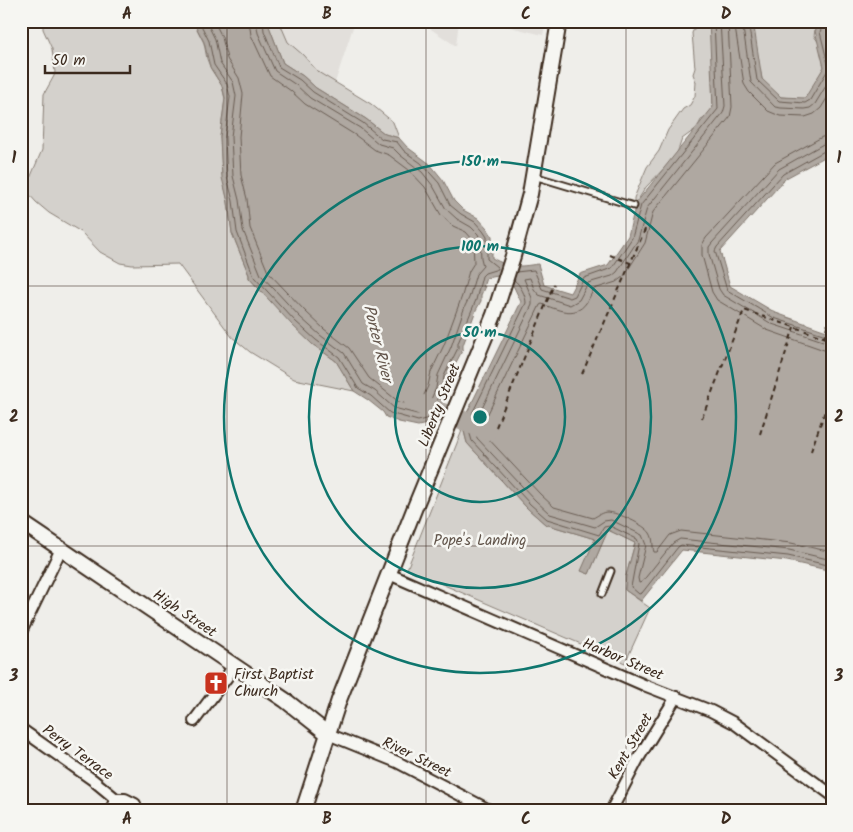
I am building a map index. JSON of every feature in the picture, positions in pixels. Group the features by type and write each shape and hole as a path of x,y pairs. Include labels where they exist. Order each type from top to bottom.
{"street":[{"name":"Liberty Street","path":"303,811 339,700 503,290 530,194 559,21"},
{"name":"High Street","path":"21,522 286,700 328,734"},
{"path":"21,632 61,549"},
{"name":"Harbor Street","path":"389,574 644,685 711,711 734,723 832,795"},
{"path":"194,721 227,677 233,665"},
{"name":"Kent Street","path":"611,811 638,759 676,696"},
{"name":"Perry Terrace","path":"21,729 93,780 116,799 125,799 135,804 137,811"},
{"name":"River Street","path":"328,734 397,762 491,811"},
{"name":"Perry Terrace","path":"110,811 116,799"}],"lane":[{"path":"533,176 634,206"},
{"path":"602,594 611,571"}],"path":[{"path":"582,374 646,225"},
{"path":"610,255 630,263"},
{"path":"496,427 554,284"},
{"path":"702,418 744,310 832,340"},
{"path":"824,338 828,322"},
{"path":"760,434 794,327"},
{"path":"811,451 832,391"}],"shaded area":[{"path":"266,21 355,21 332,92"},
{"path":"419,21 459,21 456,46"},
{"path":"485,21 546,21 543,35"}],"green space":[{"path":"43,21 193,21 204,43 211,69 222,86 225,99 220,137 222,174 232,233 249,278 312,344 336,361 354,391 294,379 250,352 232,337 178,264 132,265 120,263 100,252 81,232 49,213 28,193 28,183 42,150 44,94 55,72 52,49 43,29"},
{"path":"267,21 279,21 288,42 318,72 371,104 393,122 399,138 385,134 366,119 316,88 303,76 283,63"},
{"path":"750,21 823,21 815,30 814,36 819,43 824,67 809,95 803,99 781,97 770,92 762,79"},
{"path":"704,22 709,22 711,26 713,108 701,120 697,128 682,139 676,156 646,187 636,203 634,198 647,167 659,151 668,130 683,109 690,105 695,96 696,82 693,74 695,68 692,33 695,27"},
{"name":"Pope's Landing","path":"463,428 467,443 527,508 545,524 595,539 582,571 589,574 608,530 635,543 626,576 625,590 650,608 625,663 407,569"}],"water":[{"path":"193,21 267,21 283,63 303,76 316,88 366,119 385,134 399,138 407,147 430,164 443,180 454,201 463,210 478,218 487,228 492,236 492,258 504,264 514,266 538,264 544,285 570,293 580,274 608,265 628,236 636,203 713,107 709,21 753,21 762,79 781,97 805,98 824,67 815,31 821,21 832,21 832,153 786,178 720,251 730,286 776,313 832,333 832,571 787,561 682,550 641,601 625,590 626,576 635,543 608,530 589,574 581,571 595,539 545,524 527,508 467,443 462,423 521,302 513,285 498,276 486,278 481,301 476,310 463,349 448,378 447,391 432,423 418,426 386,417 383,412 354,391 336,361 312,344 292,325 249,278 232,233 228,202 222,178 220,137 225,98 222,86 210,67 204,42"}],"waterway":[{"name":"Porter River","path":"414,402 487,430"}],"place":[{"name":"First Baptist Church","path":"216,683"}]}
